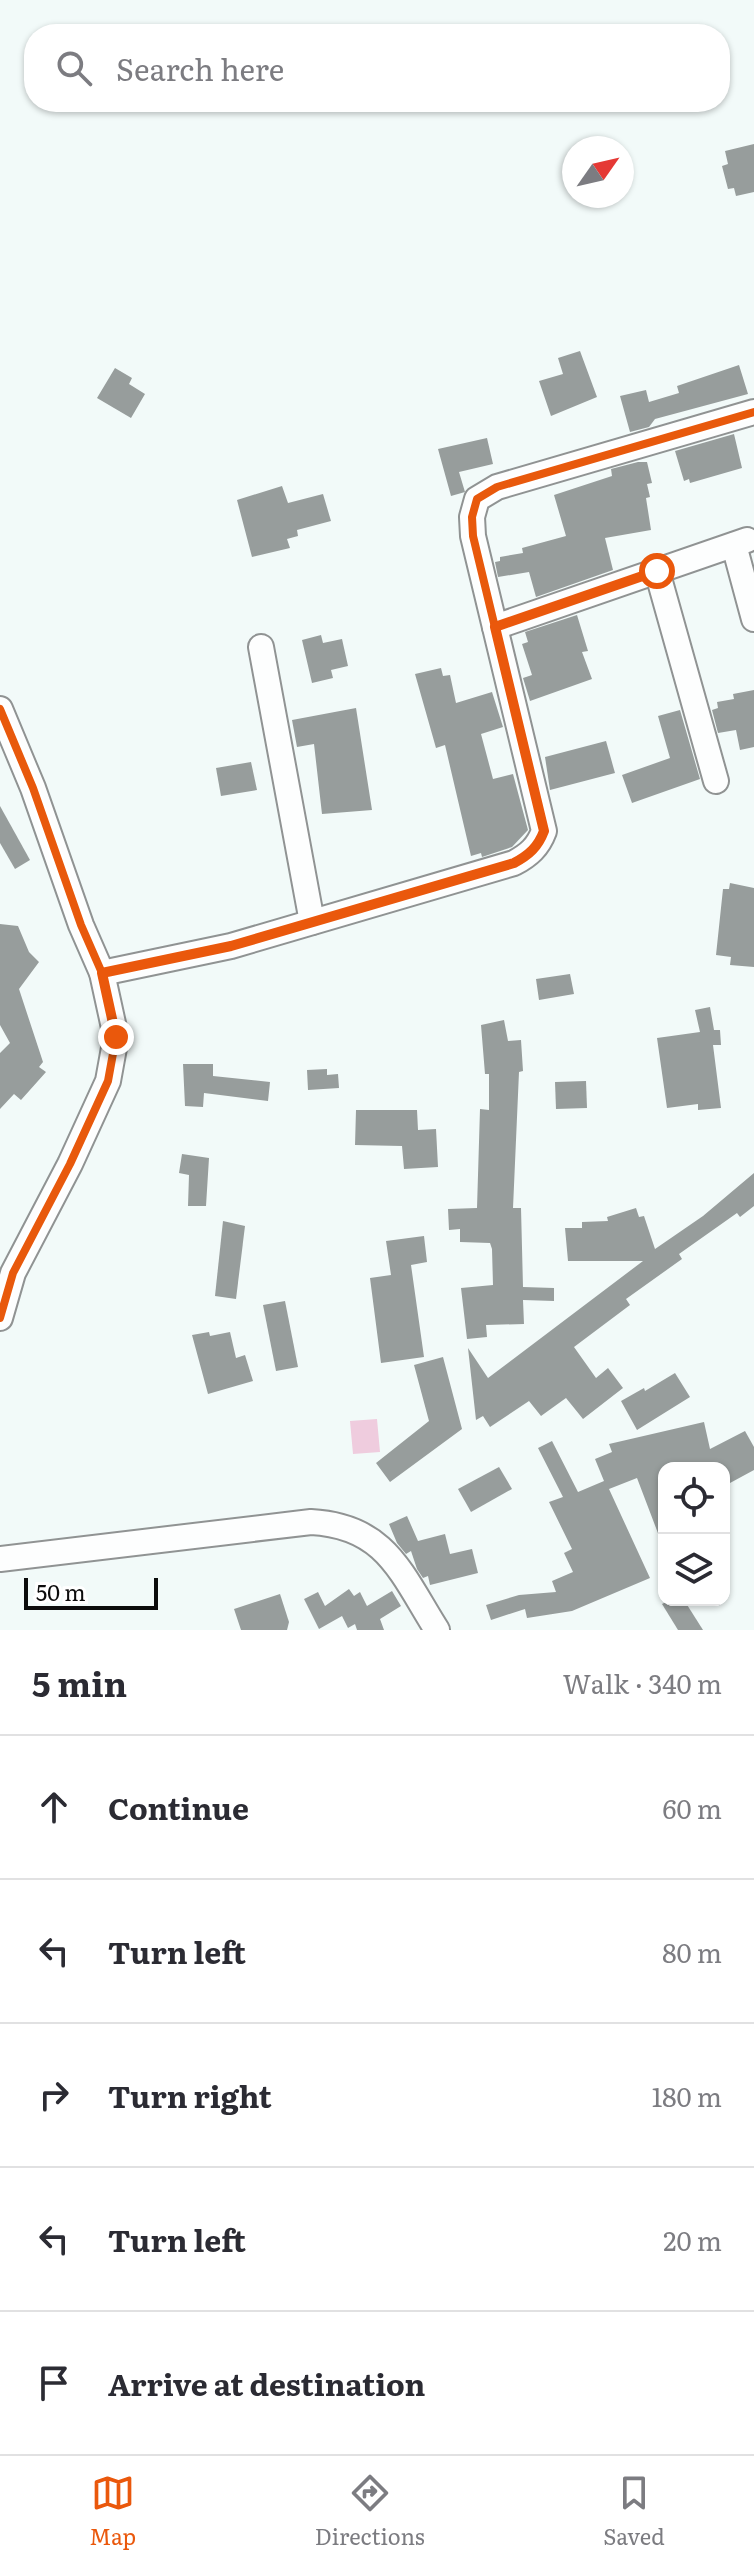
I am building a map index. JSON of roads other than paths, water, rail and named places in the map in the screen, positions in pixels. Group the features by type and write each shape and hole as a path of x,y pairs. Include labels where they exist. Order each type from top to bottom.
{"street":[{"path":"102,973 231,946 514,863 539,844 544,831 473,536 472,517 477,499 497,487 754,412"},
{"path":"495,627 740,542 754,619"},
{"path":"657,571 716,781"},
{"path":"261,647 312,922"},
{"path":"0,709 102,973 116,1037 108,1081 70,1164 13,1273 0,1318"},
{"path":"0,1559 311,1522 340,1524 370,1537 392,1560 437,1630"}]}
